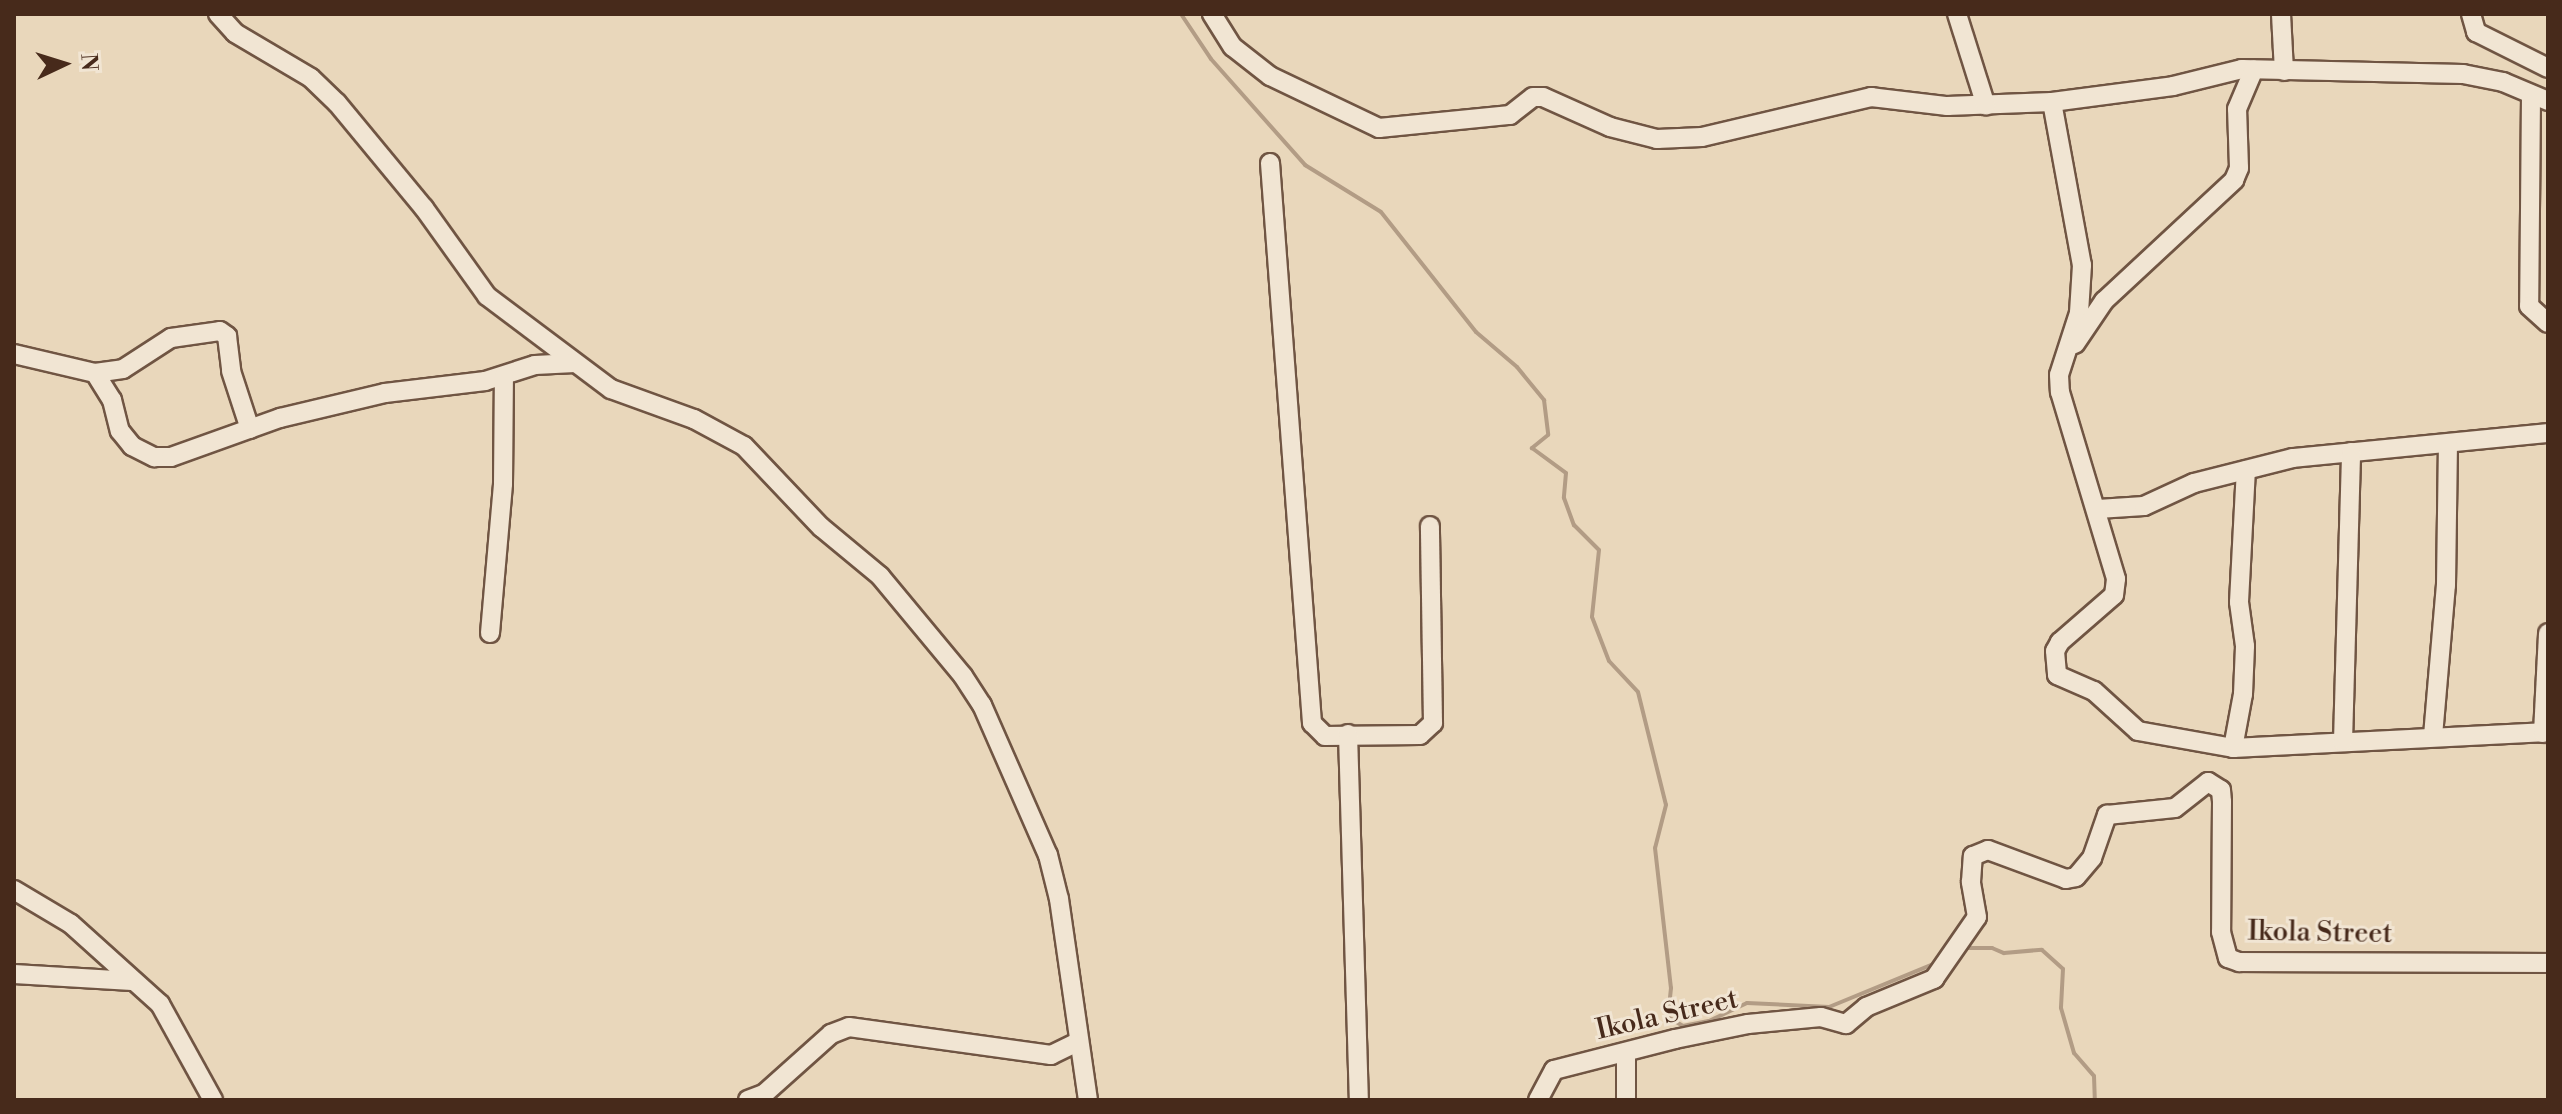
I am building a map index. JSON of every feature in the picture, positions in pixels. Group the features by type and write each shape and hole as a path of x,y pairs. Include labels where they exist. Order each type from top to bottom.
{"street":[{"path":"218,14 235,33 311,78 328,94 424,208 470,278 611,389 694,419 744,446 821,527 880,576 963,676 982,705 1048,855 1059,899 1076,1043 1088,1100"},
{"path":"1212,14 1233,47 1270,76 1379,128 1510,115 1533,97 1657,139 1702,137 1871,97 1986,106 2052,102 2254,69 2463,74 2503,82 2539,98 2529,306 2548,323"},
{"path":"1957,14 1986,106"},
{"path":"2281,14 2284,71"},
{"path":"2471,14 2476,32 2548,68"},
{"path":"2066,356 2104,301 2234,180 2239,168 2237,109 2254,69"},
{"path":"2052,102 2082,265 2079,313 2059,375 2065,418 2116,568 2114,595 2060,642 2055,651 2057,675 2094,691 2138,731 2233,748 2545,732 2548,633"},
{"path":"1270,163 1312,723 1325,736 1420,735 1433,723 1430,526"},
{"path":"2529,268 2548,283"},
{"path":"14,354 95,373 123,369 171,338 220,331 227,336 231,371 250,429"},
{"path":"95,373 112,400 120,431 132,446 154,457 171,457 250,429 385,393 504,376 535,365 575,363"},
{"path":"490,633 503,484 504,376"},
{"path":"2098,509 2144,506 2194,483 2246,470 2351,452 2448,446 2548,433"},
{"path":"2433,736 2446,585 2448,446"},
{"path":"2343,742 2351,452"},
{"path":"2233,748 2244,682 2239,602 2246,470"},
{"path":"1348,734 1359,1100"},
{"name":"Ikola Street","path":"1538,1100 1554,1070 1748,1024 1821,1017 1846,1024 1866,1007 1934,979 1977,917 1971,882 1973,856 1988,850 2066,879 2076,877 2092,858 2107,815 2175,808 2208,782 2221,790 2221,932 2228,958 2239,962 2548,963"},
{"path":"14,890 71,924 160,1004 213,1100"},
{"path":"14,974 132,981"},
{"path":"748,1100 764,1094 831,1034 849,1027 1051,1055 1076,1043"},
{"path":"1626,1053 1626,1100"}],"waterway":[{"path":"1181,14 1211,59 1305,165 1381,212 1476,332 1517,367 1544,400 1548,435 1532,448 1566,473 1564,498 1574,525 1599,550 1592,617 1609,661 1638,692 1666,805 1655,848 1671,988 1668,1017 1683,1026 1709,1021 1747,1003 1829,1007 1936,963"},
{"path":"1963,948 1992,948 2004,953 2042,950 2063,969 2061,1008 2074,1053 2094,1076 2095,1100"}]}
